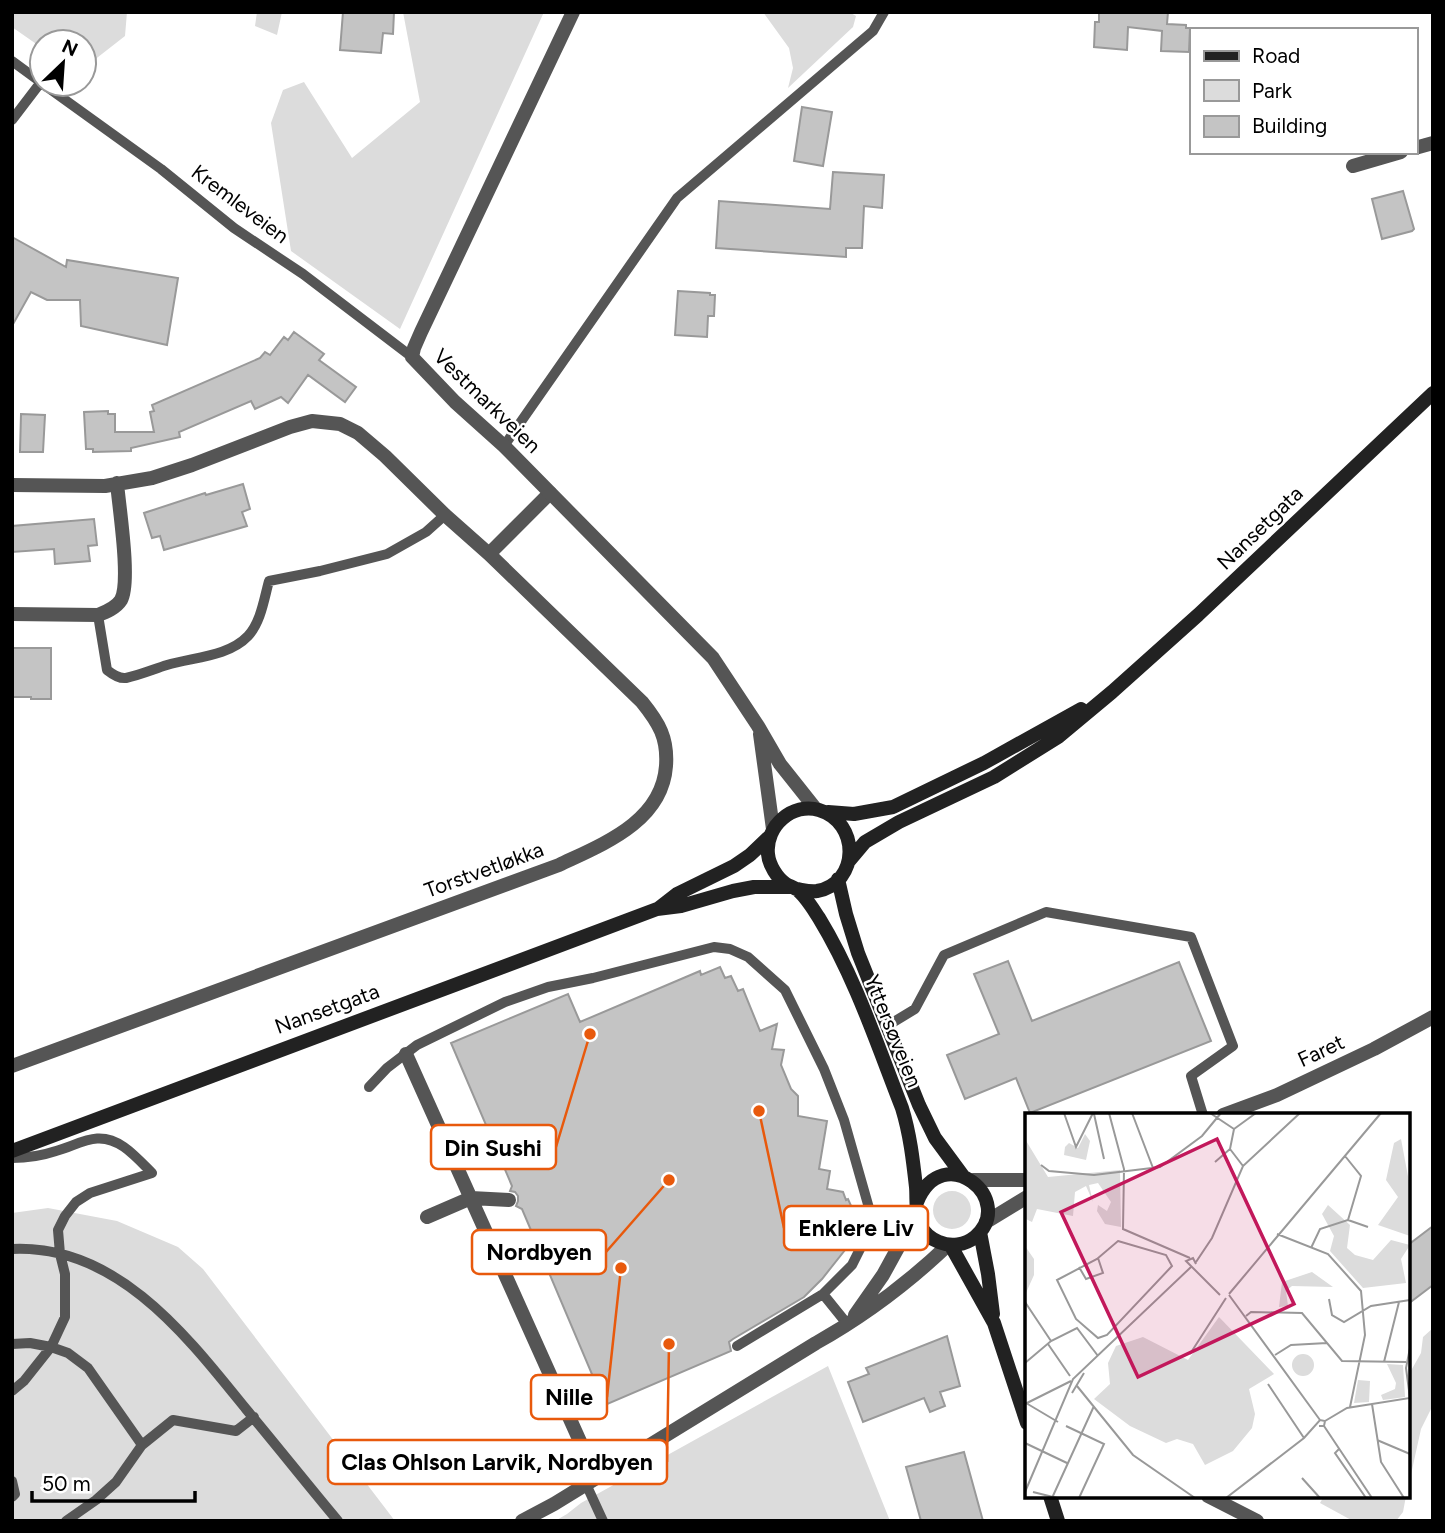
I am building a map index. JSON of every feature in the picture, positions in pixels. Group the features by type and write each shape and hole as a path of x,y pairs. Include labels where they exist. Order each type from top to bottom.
{"main road":[{"name":"Nansetgata","path":"849,861 865,842 899,821 994,777 1058,737 1198,615 1433,393"},
{"name":"Nansetgata","path":"821,810 854,814 893,807 984,763 1112,691"},
{"path":"802,808 821,810 838,820 846,830 850,840 849,861 845,871 831,886 819,891 794,888 777,876 771,865 768,853 771,833 790,812 802,808"},
{"name":"Nansetgata","path":"657,909 677,894 734,866 750,855 771,833"},
{"name":"Yttersøveien","path":"838,879 858,953 926,1120 935,1138 968,1178"},
{"name":"Nansetgata","path":"12,1151 657,909 681,906 754,887 794,888"},
{"name":"Yttersøveien","path":"794,888 812,907 830,936 902,1108 912,1149 917,1207"},
{"path":"983,1227 971,1240 950,1245 936,1241 927,1235 920,1225 917,1207 922,1191 930,1182 951,1173 968,1178 981,1189 988,1210 983,1227 993,1323"},
{"path":"950,1245 993,1323 1025,1417"},
{"path":"1051,1498 1058,1521"}],"street":[{"name":"Vestmarkveien","path":"573,12 421,332 412,357 713,658 780,764 821,810"},
{"path":"1353,166 1394,154"},
{"name":"Torstvetløkka","path":"12,485 105,486 152,478 192,466 290,427 312,421 340,424 358,433 385,456 642,702 656,719 667,754 665,775 650,809 628,829 601,845 559,865 12,1066"},
{"path":"12,614 98,615 120,602 124,590 125,566 117,484"},
{"path":"489,554 550,493"},
{"name":"Vestmarkveien","path":"758,726 771,833"},
{"name":"Faret","path":"1228,1113 1277,1095 1374,1049 1433,1017"},
{"path":"406,1054 471,1198 591,1481"},
{"path":"968,1178 1025,1180"},
{"path":"427,1217 471,1198 509,1200"},
{"path":"983,1227 1025,1198"},
{"path":"848,1325 883,1275 917,1207"},
{"path":"522,1521 848,1325 902,1287 950,1245"},
{"path":"1212,1498 1257,1521"}],"lane":[{"path":"503,446 677,198 873,31 884,12"},
{"name":"Kremleveien","path":"12,61 28,73"},
{"path":"12,120 30,98"},
{"name":"Kremleveien","path":"63,98 161,169 234,228 303,274 412,357"},
{"path":"98,615 107,670 123,678 213,654 242,642 250,634 260,613 269,581 387,554 426,532 445,515"},
{"path":"887,1026 915,1009 944,955 1046,912 1191,937 1233,1046 1191,1076 1202,1113"},
{"path":"369,1087 387,1068 417,1045 505,1002 548,987 714,947 730,949 748,957 785,990 824,1069 844,1120 869,1208 867,1235 852,1265 823,1294 737,1346"},
{"path":"12,1158 33,1157 100,1137 125,1147 152,1173 90,1193 75,1202 65,1216 58,1230 65,1274 65,1317 51,1347 24,1381 12,1391"},
{"path":"12,1250 30,1249 60,1254 87,1263 126,1284 149,1301 174,1325 254,1418 338,1521"},
{"path":"823,1294 848,1325"},
{"path":"12,1344 30,1343 51,1347 68,1353 88,1368 142,1445"},
{"path":"66,1521 116,1482 142,1445 173,1420 236,1431 254,1418"},
{"path":"12,1481 15,1494 12,1497"},
{"path":"591,1481 603,1521"}],"green space":[{"path":"12,12 127,12 125,36 98,57 98,28 28,28 28,38 12,27"},
{"path":"257,12 282,12 277,35 255,26"},
{"path":"403,12 544,12 400,329 291,251 271,123 283,90 304,82 352,158 420,102"},
{"path":"763,12 849,12 856,16 853,27 788,88 793,68 789,48"},
{"path":"952,1191 965,1197 971,1210 965,1223 952,1229 939,1223 933,1210 939,1197"},
{"path":"48,1208 117,1221 178,1247 203,1269 395,1521 12,1521 12,1213"},
{"path":"1433,1328 1433,1405 1421,1429 1410,1479 1410,1372 1421,1353 1423,1337"},
{"path":"828,1366 890,1521 555,1521 581,1503"},
{"path":"1323,1498 1406,1498 1403,1512 1396,1521 1353,1521 1320,1503"}],"building":[{"path":"343,12 394,12 393,34 383,33 381,53 340,50"},
{"path":"1099,12 1168,12 1167,24 1186,25 1186,28 1190,28 1189,52 1161,51 1162,31 1128,27 1127,50 1094,47 1095,22 1099,22"},
{"path":"802,107 832,112 823,166 794,161"},
{"path":"833,172 884,175 882,208 864,206 862,248 846,248 846,257 716,248 719,201 830,209"},
{"path":"1403,191 1414,229 1382,239 1372,199"},
{"path":"12,237 66,267 67,260 178,278 167,345 81,326 80,300 47,300 31,292 12,326"},
{"path":"678,291 715,295 714,316 708,316 707,337 675,335"},
{"path":"294,332 324,354 319,360 356,387 345,402 308,375 288,403 281,397 255,409 251,401 179,432 180,437 131,448 131,451 93,452 93,449 86,449 84,412 108,411 108,414 115,414 115,432 154,432 150,412 154,411 152,405 260,358 265,352 270,355 284,337 288,340"},
{"path":"21,414 45,415 43,452 20,452"},
{"path":"243,484 250,509 242,512 247,526 164,550 160,536 152,538 144,513"},
{"path":"94,519 97,545 88,546 90,561 55,564 54,549 12,552 12,526"},
{"path":"12,648 51,648 51,699 12,697"},
{"path":"1008,961 1032,1021 1179,962 1211,1041 1030,1113 1016,1078 965,1099 947,1055 999,1034 974,974"},
{"path":"720,967 725,978 731,976 738,991 743,989 760,1031 777,1024 772,1049 784,1050 781,1065 791,1089 798,1096 798,1116 827,1121 819,1169 830,1171 827,1189 843,1192 858,1221 845,1250 822,1279 804,1297 729,1342 731,1351 605,1405 522,1209 516,1206 518,1196 510,1191 512,1186 451,1043 568,994 580,1022 700,971 701,975"},
{"path":"1433,1226 1433,1285 1410,1302 1410,1243"},
{"path":"947,1336 960,1386 940,1392 945,1406 930,1412 924,1398 863,1422 848,1382 869,1374 866,1368"},
{"path":"964,1452 983,1521 921,1521 906,1467"}],"place":[{"name":"Din Sushi","path":"590,1034"},
{"name":"Enklere Liv","path":"759,1111"},
{"name":"Nordbyen","path":"669,1180"},
{"name":"Nille","path":"621,1268"},
{"name":"Clas Ohlson Larvik, Nordbyen","path":"669,1344"}]}
